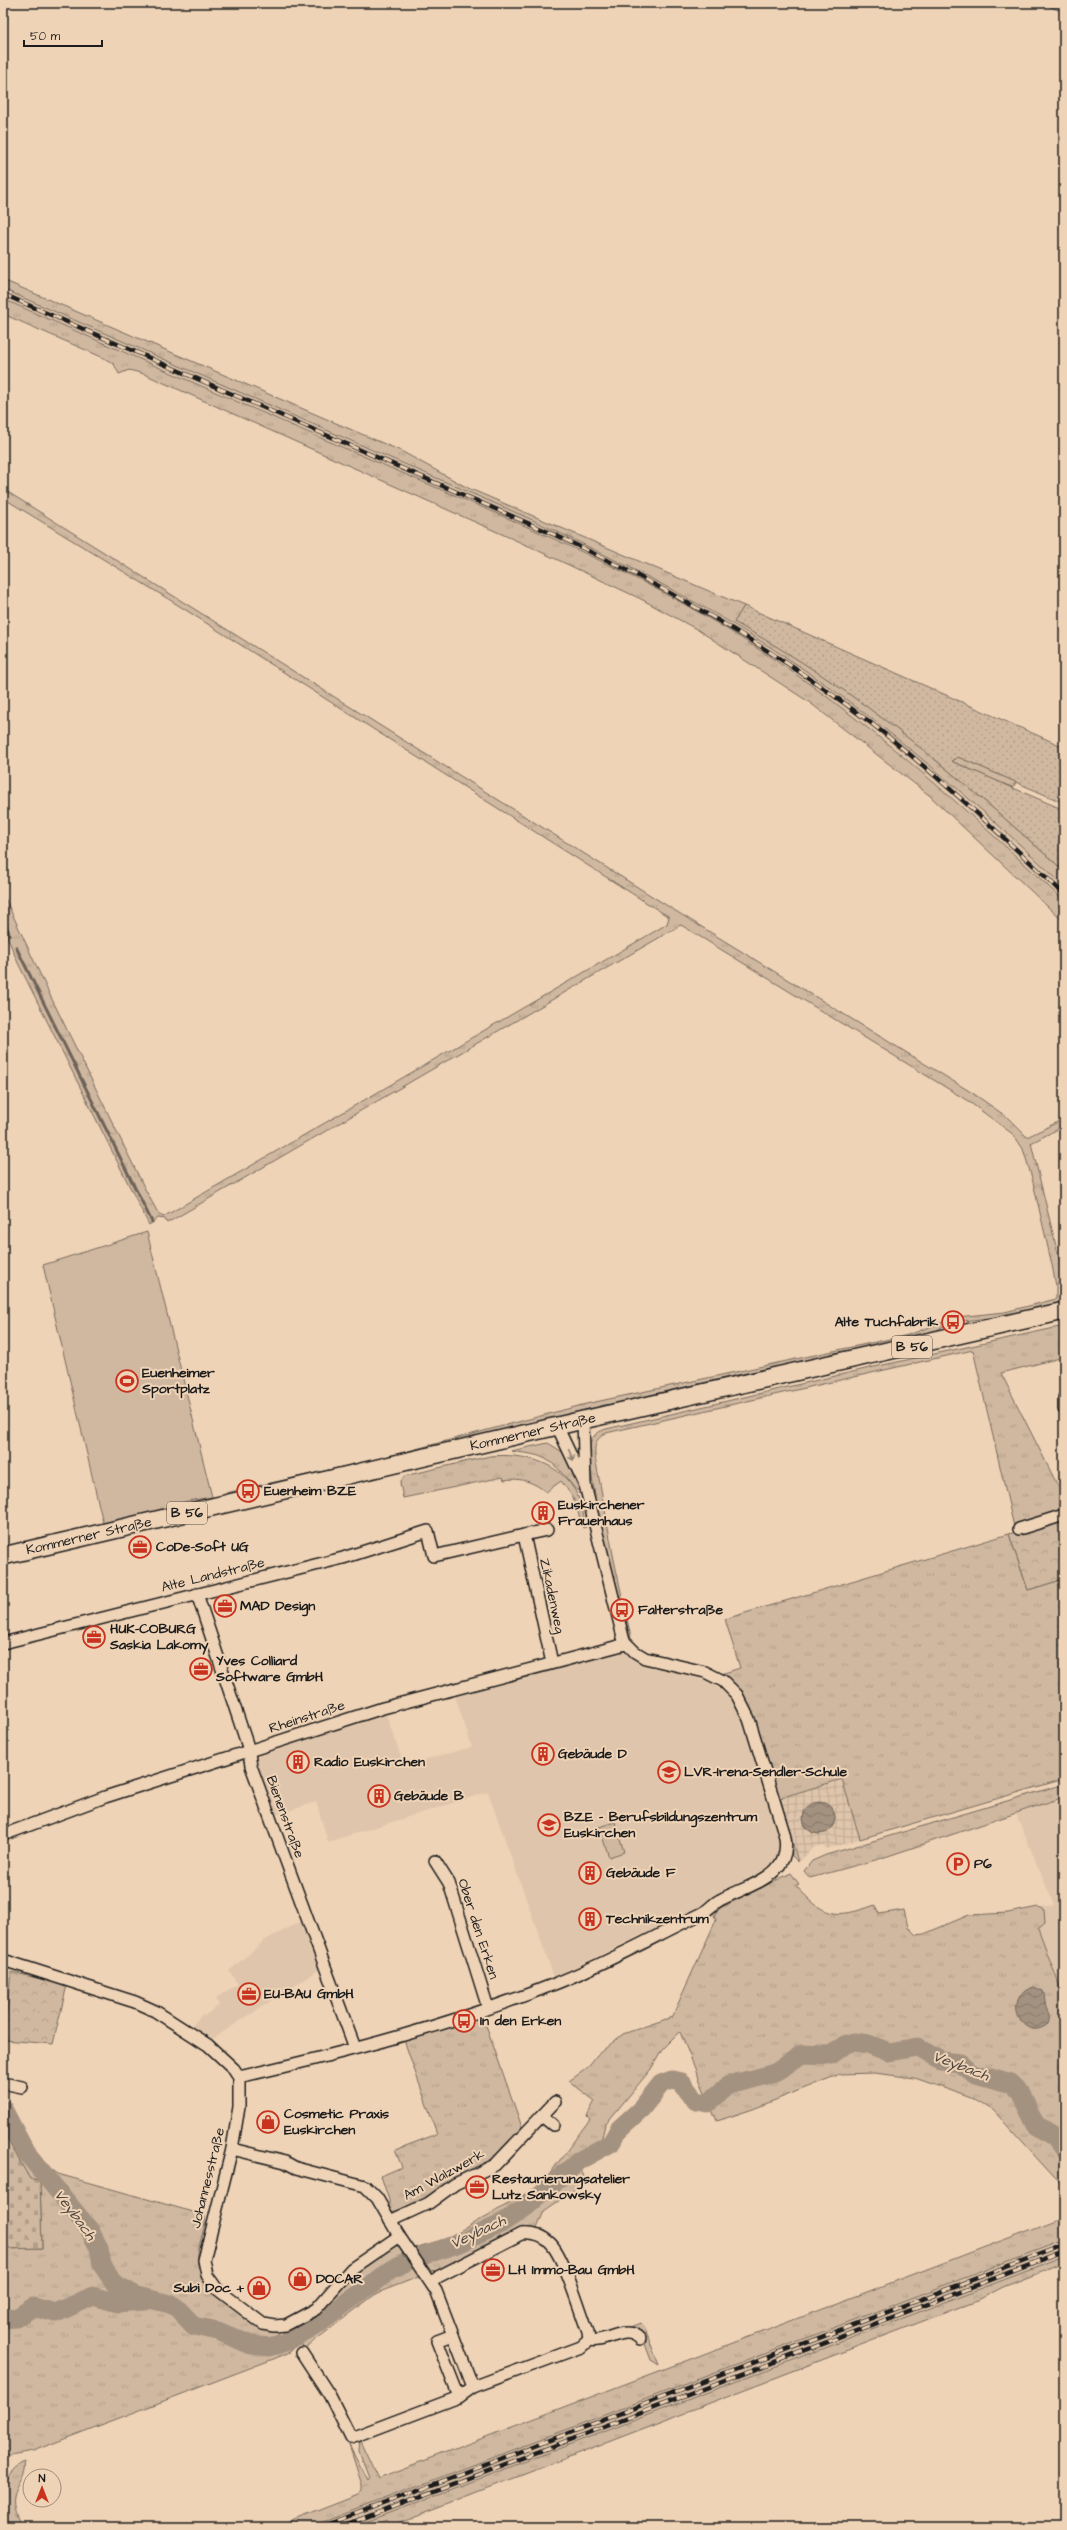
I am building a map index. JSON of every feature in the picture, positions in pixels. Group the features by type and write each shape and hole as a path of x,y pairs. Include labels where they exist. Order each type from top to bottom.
{"main road":[{"name":"Kommerner Straße","path":"3,1556 556,1426 1064,1311"}],"street":[{"path":"1064,1398 1064,1409"},
{"path":"3,1960 135,2002 155,2011 208,2045 234,2069 239,2078 355,2048 488,2008 553,1985 703,1913 718,1901 774,1873 784,1861 786,1848 784,1833 749,1719 738,1695 723,1681 712,1675 645,1658 626,1644 620,1630 585,1484 583,1420"},
{"path":"556,1426 585,1484"},
{"path":"1019,1528 1064,1515"},
{"path":"524,1535 547,1530"},
{"name":"Alte Landstraße","path":"3,1643 343,1558 428,1531 434,1556 524,1535"},
{"name":"Zikadenweg","path":"524,1535 552,1664"},
{"name":"Bienenstraße","path":"197,1594 248,1751 253,1773 355,2048"},
{"name":"Rheinstraße","path":"3,1835 105,1797 419,1697 626,1644"},
{"name":"Ober den Erken","path":"435,1861 449,1883 488,2008"},
{"name":"Johannesstraße","path":"239,2078 239,2107 232,2148 205,2249 205,2268 211,2282 226,2297 254,2319 274,2326 295,2321 316,2309 351,2269 400,2236"},
{"path":"3,2084 22,2086"},
{"name":"Am Walzwerk","path":"390,2221 429,2203 455,2184 495,2165 555,2102"},
{"path":"542,2116 553,2125"},
{"path":"232,2148 288,2163 296,2168 365,2186 373,2192 390,2221 430,2281 473,2387"},
{"path":"430,2281 516,2236 527,2234 539,2236 549,2242 556,2251 588,2332 589,2340"},
{"path":"302,2353 330,2396 351,2438 459,2398 473,2387 581,2347 589,2340 601,2341 628,2332 634,2334 640,2339"},
{"path":"453,2335 437,2341 459,2398"}],"shaded area":[{"path":"3,289 528,518 612,556 678,592 795,663 914,752 989,816 1064,886 1064,901 965,808 880,736 794,673 681,602 582,551 3,299"},
{"path":"623,1652 643,1664 708,1681 729,1696 741,1716 779,1841 779,1852 775,1862 768,1868 713,1896 698,1908 569,1970 554,1977 488,1792 328,1842 316,1802 276,1815 258,1766 257,1758 260,1755 386,1714 404,1765 472,1747 455,1696"},
{"path":"843,1779 860,1839 827,1849 822,1845 813,1848 799,1862 780,1798"},
{"path":"1064,1797 1064,1998 1038,1928 1045,1922 1044,1910 1038,1907 1054,1905 1016,1814"},
{"path":"302,1921 320,1969 211,2040 191,2027 202,2014 204,2016 219,2005 216,1998 238,1984 229,1971 265,1940"},
{"path":"1064,2240 1064,2257 483,2479 352,2527 310,2527"}],"green space":[{"path":"1043,3 1064,4 1064,13"},
{"path":"3,280 401,451 468,488 744,606 735,622 824,676 907,737 986,802 1064,871 1064,886 968,798 867,715 796,664 764,643 698,604 631,568 528,518 3,289"},
{"path":"3,299 534,530 622,571 707,617 792,672 833,702 912,764 951,797 1064,901 1064,922 929,795 809,702 698,630 641,599 524,544 144,374 129,370 119,374 114,364 104,358 3,314"},
{"path":"3,489 674,910 974,1094 1007,1117 1027,1137 1064,1119 1064,1126 1031,1143 1064,1279 1064,1288 1062,1281 1058,1282 1060,1303 1003,1316 956,1322 955,1319 934,1332 227,1496 226,1493 378,1459 586,1404 908,1335 957,1317 1005,1312 1056,1299 1056,1286 1052,1265 1032,1178 1023,1149 1014,1135 968,1101 681,925 167,1223 165,1219 158,1218 149,1225 18,963 3,926 3,894 47,989 145,1189 158,1213 163,1217 667,924 669,917 170,600 3,498"},
{"path":"744,606 1064,747 1064,803 958,757 951,761 1064,810 1064,871 946,769 866,706 780,649 734,622"},
{"path":"958,757 1016,782 1013,788 951,761"},
{"name":"Euenheimer Sportplatz","path":"147,1232 212,1497 187,1501 143,1515 103,1523 43,1265"},
{"path":"1064,1326 1064,1357 1001,1373 1064,1498 1064,1512 1014,1527 973,1350 606,1433 595,1445 595,1457 614,1560 631,1637 629,1638 624,1607 620,1608 598,1513 588,1454 591,1453 590,1444 595,1435 606,1429 874,1367"},
{"path":"548,1443 564,1453 582,1496 558,1468 546,1459 536,1455 511,1451"},
{"path":"503,1455 529,1458 553,1468 563,1475 578,1497 586,1527 583,1528 573,1497 561,1481 546,1492 532,1483 516,1479 504,1480 503,1477 403,1498 400,1483 404,1476 490,1456"},
{"path":"1064,1518 1064,1579 1028,1590 1009,1534"},
{"path":"1009,1534 1028,1590 1064,1579 1064,1779 860,1839 842,1779 780,1798 798,1862 792,1856 791,1841 751,1709 741,1692 721,1674 740,1668 725,1619"},
{"path":"1064,1784 1064,1797 879,1859 810,1878 804,1871 812,1861 826,1855"},
{"path":"615,1822 624,1852 609,1857 599,1827"},
{"path":"791,1873 799,1884 796,1886 814,1904 822,1909 831,1912 849,1913 875,1905 879,1914 904,1910 908,1927 916,1935 924,1934 969,1915 1008,1913 1038,1907 1044,1910 1045,1922 1038,1928 1064,1998 1064,2020 1059,2022 1064,2034 1064,2143 1057,2135 1039,2125 1022,2091 1012,2081 998,2076 977,2073 963,2062 939,2056 917,2043 891,2047 852,2037 844,2040 834,2051 815,2049 798,2051 767,2073 729,2081 720,2086 712,2099 708,2100 680,2032 662,2050 651,2069 605,2125 602,2137 596,2145 581,2151 577,2159 586,2182 544,2211 536,2231 511,2233 436,2271 428,2270 414,2248 445,2239 530,2192 549,2175 590,2119 587,2116 595,2101 569,2081 586,2069 597,2055 623,2034 672,2017 716,1920 714,1915 720,1908"},
{"path":"11,1972 67,1985 53,2044 4,2040"},
{"path":"482,2014 523,2130 502,2155 491,2164 428,2198 399,2210 390,2212 389,2200 381,2176 402,2167 395,2150 437,2134 404,2040"},
{"path":"859,2047 890,2056 921,2052 948,2065 951,2070 958,2067 975,2078 1004,2084 1021,2097 1033,2128 1057,2143 1064,2156 1064,2188 993,2110 975,2099 915,2078 874,2073 840,2074 753,2109 717,2121 711,2107 727,2092 734,2088 759,2084 779,2076 800,2058 815,2056 833,2059 847,2049"},
{"path":"3,2099 27,2143 40,2161 58,2174 204,2215 205,2224 198,2252 199,2267 209,2281 226,2298 260,2327 282,2335 285,2329 309,2319 325,2307 351,2273 396,2244 401,2247 408,2257 381,2271 316,2323 292,2336 294,2339 396,2270 412,2263 421,2276 377,2293 305,2348 299,2343 290,2352 276,2358 33,2451 10,2455 3,2454 3,2249 42,2248 40,2180 30,2180 3,2132"},
{"path":"3,2132 30,2179 40,2180 42,2248 3,2249"},
{"path":"1064,2217 1064,2240 310,2527 276,2527 358,2495 362,2491 362,2485 349,2445 367,2480 369,2477 359,2451 360,2439 378,2478"},
{"path":"1064,2257 1064,2263 1003,2287 978,2300 392,2525 389,2525 386,2520 372,2527 352,2527"},
{"path":"641,2323 659,2365 651,2360 641,2333 629,2327"},
{"path":"25,2461 25,2468 22,2468 22,2476 14,2496 15,2512 21,2527 9,2527 4,2508 4,2490 11,2473"}],"water":[{"path":"816,1802 822,1802 831,1806 835,1818 831,1830 822,1834 816,1834 807,1830 803,1821 803,1815 807,1806"},
{"path":"1034,1987 1043,1991 1049,2017 1048,2024 1039,2029 1030,2028 1023,2024 1018,2017 1018,2000 1024,1992"}],"waterway":[{"path":"3,919 10,935"},
{"path":"16,947 152,1222"},
{"name":"Veybach","path":"3,2109 25,2151 89,2229 99,2248 102,2265 115,2284 137,2296 170,2304 177,2308 194,2326 218,2331 251,2345 269,2347 286,2342 313,2327 392,2269 410,2260 460,2243 499,2225 526,2207 580,2160 611,2143 619,2129 641,2109 661,2084 672,2080 681,2082 696,2101 708,2103 729,2085 775,2073 802,2054 831,2055 846,2044 854,2042 868,2044 889,2052 917,2047 941,2061 960,2063 973,2073 1011,2084 1020,2093 1036,2125 1055,2137 1064,2149"},
{"path":"3,2319 16,2318 33,2307 56,2313 93,2296 117,2303 145,2301"}],"railway":[{"path":"3,294 555,535 638,576 718,620 796,669 871,723 945,785 1064,894"},
{"path":"321,2527 1064,2245"},
{"path":"340,2527 1064,2252"}],"place":[{"name":"Alte Tuchfabrik","path":"953,1322"},
{"name":"Euenheimer Sportplatz","path":"127,1381"},
{"name":"Euenheim BZE","path":"248,1491"},
{"name":"Euskirchener Frauenhaus","path":"543,1513"},
{"name":"CoDe-Soft UG","path":"140,1547"},
{"name":"MAD Design","path":"225,1606"},
{"name":"Falterstraße","path":"622,1610"},
{"name":"HUK-COBURG Saskia Lakomy","path":"94,1637"},
{"name":"Yves Colliard Software GmbH","path":"201,1669"},
{"name":"Gebäude D","path":"543,1754"},
{"name":"Radio Euskirchen","path":"298,1762"},
{"name":"LVR-Irena-Sendler-Schule","path":"669,1772"},
{"name":"Gebäude B","path":"379,1796"},
{"name":"BZE – Berufsbildungszentrum Euskirchen","path":"549,1825"},
{"name":"P6","path":"958,1864"},
{"name":"Gebäude F","path":"590,1873"},
{"name":"Technikzentrum","path":"590,1919"},
{"name":"EU-BAU GmbH","path":"249,1994"},
{"name":"In den Erken","path":"464,2021"},
{"name":"Cosmetic Praxis Euskirchen","path":"268,2122"},
{"name":"Restaurierungsatelier Lutz Sankowsky","path":"477,2187"},
{"name":"LH Immo-Bau GmbH","path":"493,2270"},
{"name":"DOCAR","path":"300,2279"},
{"name":"Subi Doc +","path":"259,2288"}]}
